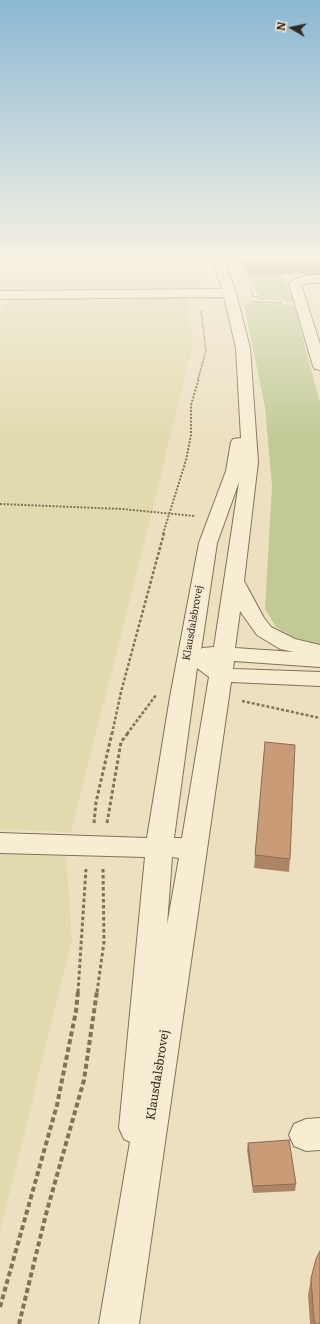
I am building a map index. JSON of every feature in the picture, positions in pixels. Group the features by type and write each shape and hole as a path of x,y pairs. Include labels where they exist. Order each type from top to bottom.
{"street":[{"name":"Klausdalsbrovej","path":"120,1313 194,848 222,664 250,462 243,348 236,320"},
{"path":"308,320 317,344 320,366"},
{"name":"Klausdalsbrovej","path":"120,1313 159,847 188,652 208,543 234,471 246,404"},
{"path":"234,581 255,620 264,631 288,644 320,652"},
{"path":"188,652 222,664 320,679"},
{"path":"222,664 320,660"},
{"path":"0,843 97,847 194,848"}],"path":[{"path":"19,1324 46,1214 84,1080 104,942 97,847 96,802 121,692 169,513 186,460 191,435 192,405 206,351 202,320"},
{"path":"0,504 122,509 202,516"},
{"path":"0,1307 57,1105 76,1011 81,965 86,873 97,847 121,742 139,720 158,690"},
{"path":"239,701 320,718"}],"shaded area":[{"path":"0,320 190,320 193,341 153,508 71,832 0,829"},
{"path":"0,854 66,856 72,939 0,1232"}],"green space":[{"path":"247,320 298,320 320,403 320,645 293,637 276,627 265,609 272,486 265,407"}],"building":[{"path":"265,742 295,745 290,859 255,855"},
{"path":"289,1140 296,1184 253,1186 248,1143"},
{"path":"320,1251 320,1324 316,1324 314,1320 311,1278 316,1259"}]}
